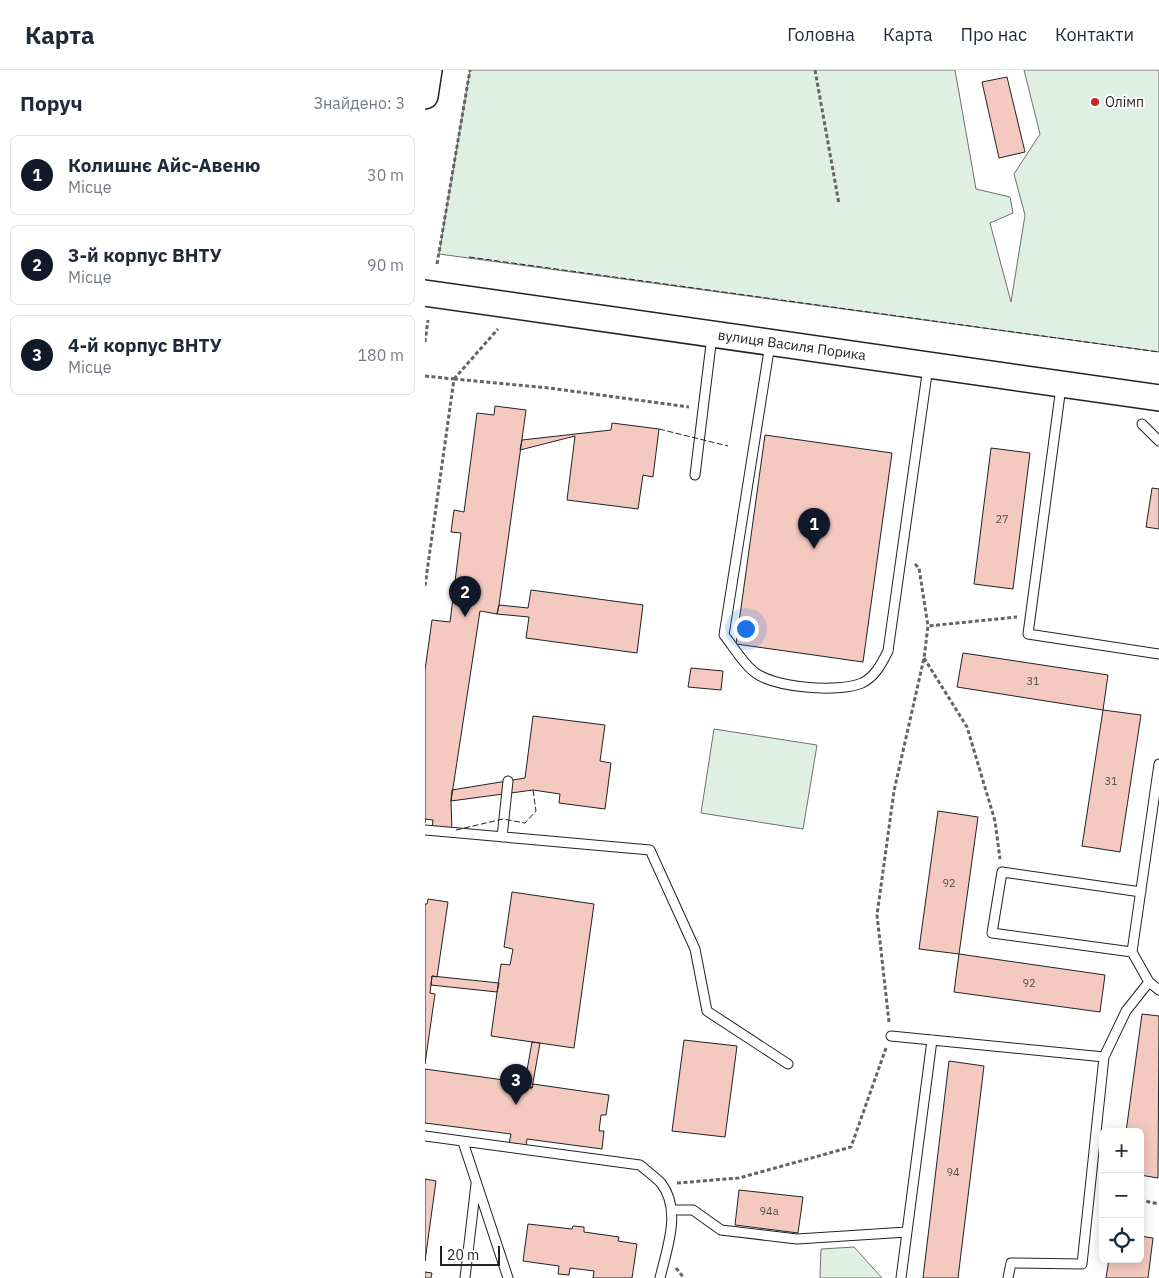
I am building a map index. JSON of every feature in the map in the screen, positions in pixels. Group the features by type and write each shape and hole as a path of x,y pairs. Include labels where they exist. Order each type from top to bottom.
{"street":[{"path":"425,96 428,70"},
{"name":"вулиця Василя Порика","path":"425,293 1159,398"}],"lane":[{"path":"695,475 712,333"},
{"path":"770,342 724,635 753,671 773,681 836,689 863,683 880,667 889,651 928,364"},
{"path":"1061,383 1028,634 1159,654"},
{"path":"1142,424 1159,441"},
{"path":"1159,764 1132,952 1149,982 1159,990"},
{"path":"502,837 508,781"},
{"path":"425,830 649,850 695,948 707,1011 788,1064"},
{"path":"1132,952 992,933 1002,872 1141,892"},
{"path":"1008,1278 1011,1263 1082,1264 1104,1057 1126,1011 1149,982"},
{"path":"891,1036 1104,1057"},
{"path":"901,1278 932,1040"},
{"path":"425,1136 640,1165 662,1184 672,1210 672,1224 660,1278"},
{"path":"463,1142 508,1278"},
{"path":"465,1278 476,1181"},
{"path":"672,1210 693,1210 721,1230 797,1239 907,1232"}],"path":[{"path":"437,264 470,70"},
{"path":"815,70 839,204"},
{"path":"425,342 428,320"},
{"path":"425,586 427,560 454,379 498,329"},
{"path":"425,376 549,388 703,409"},
{"path":"662,1184 739,1178 851,1147 891,1036 877,915 894,790 924,658 928,626 919,568 902,554"},
{"path":"928,626 1030,616"},
{"path":"924,658 967,727 995,821 1002,872"},
{"path":"1144,1201 1159,1204"}],"green space":[{"path":"470,70 955,70 976,189 1010,197 1013,213 990,223 1011,302 1025,215 1014,174 1040,134 1024,70 1159,70 1159,352 439,254"},
{"path":"714,729 817,745 803,829 701,813"},
{"path":"854,1247 882,1278 820,1278 821,1249"}],"building":[{"path":"1007,77 1025,152 999,158 982,82"},
{"path":"495,406 526,410 497,614 480,611 451,801 452,831 432,828 433,820 425,819 425,670 432,620 450,622 461,533 451,532 454,510 464,512 477,413 494,415"},
{"path":"612,423 659,429 653,477 643,475 638,509 567,500 575,436 520,450 522,440 611,430"},
{"path":"765,435 892,453 863,662 736,644"},
{"path":"991,448 1030,453 1013,589 974,584"},
{"path":"1152,488 1159,489 1159,529 1146,527"},
{"path":"531,590 643,605 637,653 526,638 529,617 497,614 499,605 528,608"},
{"path":"963,653 1108,675 1103,710 957,687"},
{"path":"691,668 723,671 721,690 688,687"},
{"path":"1103,710 1141,715 1120,852 1082,846"},
{"path":"533,716 605,725 600,761 611,763 605,809 559,803 560,794 533,790 451,801 452,790 525,778"},
{"path":"938,811 978,817 959,954 919,949"},
{"path":"512,892 594,904 574,1048 491,1036 501,964 510,965 513,949 504,947"},
{"path":"428,899 448,902 437,977 432,976 430,993 435,994 425,1064 425,904 427,904"},
{"path":"959,954 1105,975 1100,1012 954,992"},
{"path":"432,976 499,983 497,992 431,985"},
{"path":"1142,1014 1159,1016 1158,1178 1144,1176 1144,1128 1127,1128"},
{"path":"684,1040 737,1046 725,1137 672,1131"},
{"path":"532,1042 540,1043 532,1088 524,1087"},
{"path":"949,1061 984,1066 958,1278 923,1278"},
{"path":"425,1069 518,1082 517,1086 532,1088 533,1084 609,1095 606,1115 601,1115 599,1131 604,1131 602,1149 527,1139 526,1146 509,1144 511,1134 425,1123"},
{"path":"425,1179 436,1181 425,1261"},
{"path":"739,1190 803,1197 798,1233 735,1225"},
{"path":"528,1224 572,1229 573,1226 584,1227 584,1232 619,1237 618,1241 637,1244 632,1278 593,1278 594,1271 570,1268 569,1275 558,1274 559,1266 523,1261"},
{"path":"1144,1237 1153,1238 1148,1278 1106,1278 1108,1263 1144,1263"},
{"path":"425,1272 432,1273 431,1278 425,1278"}],"fence":[{"path":"469,257 1159,352"},
{"path":"659,429 728,446"},
{"path":"456,830 503,819 525,823 536,811 533,790"}],"place":[{"name":"Олімп","path":"1095,102"},
{"name":"Колишнє Айс-Авеню","path":"814,549"},
{"name":"3-й корпус ВНТУ","path":"465,617"},
{"name":"4-й корпус ВНТУ","path":"516,1105"}]}
